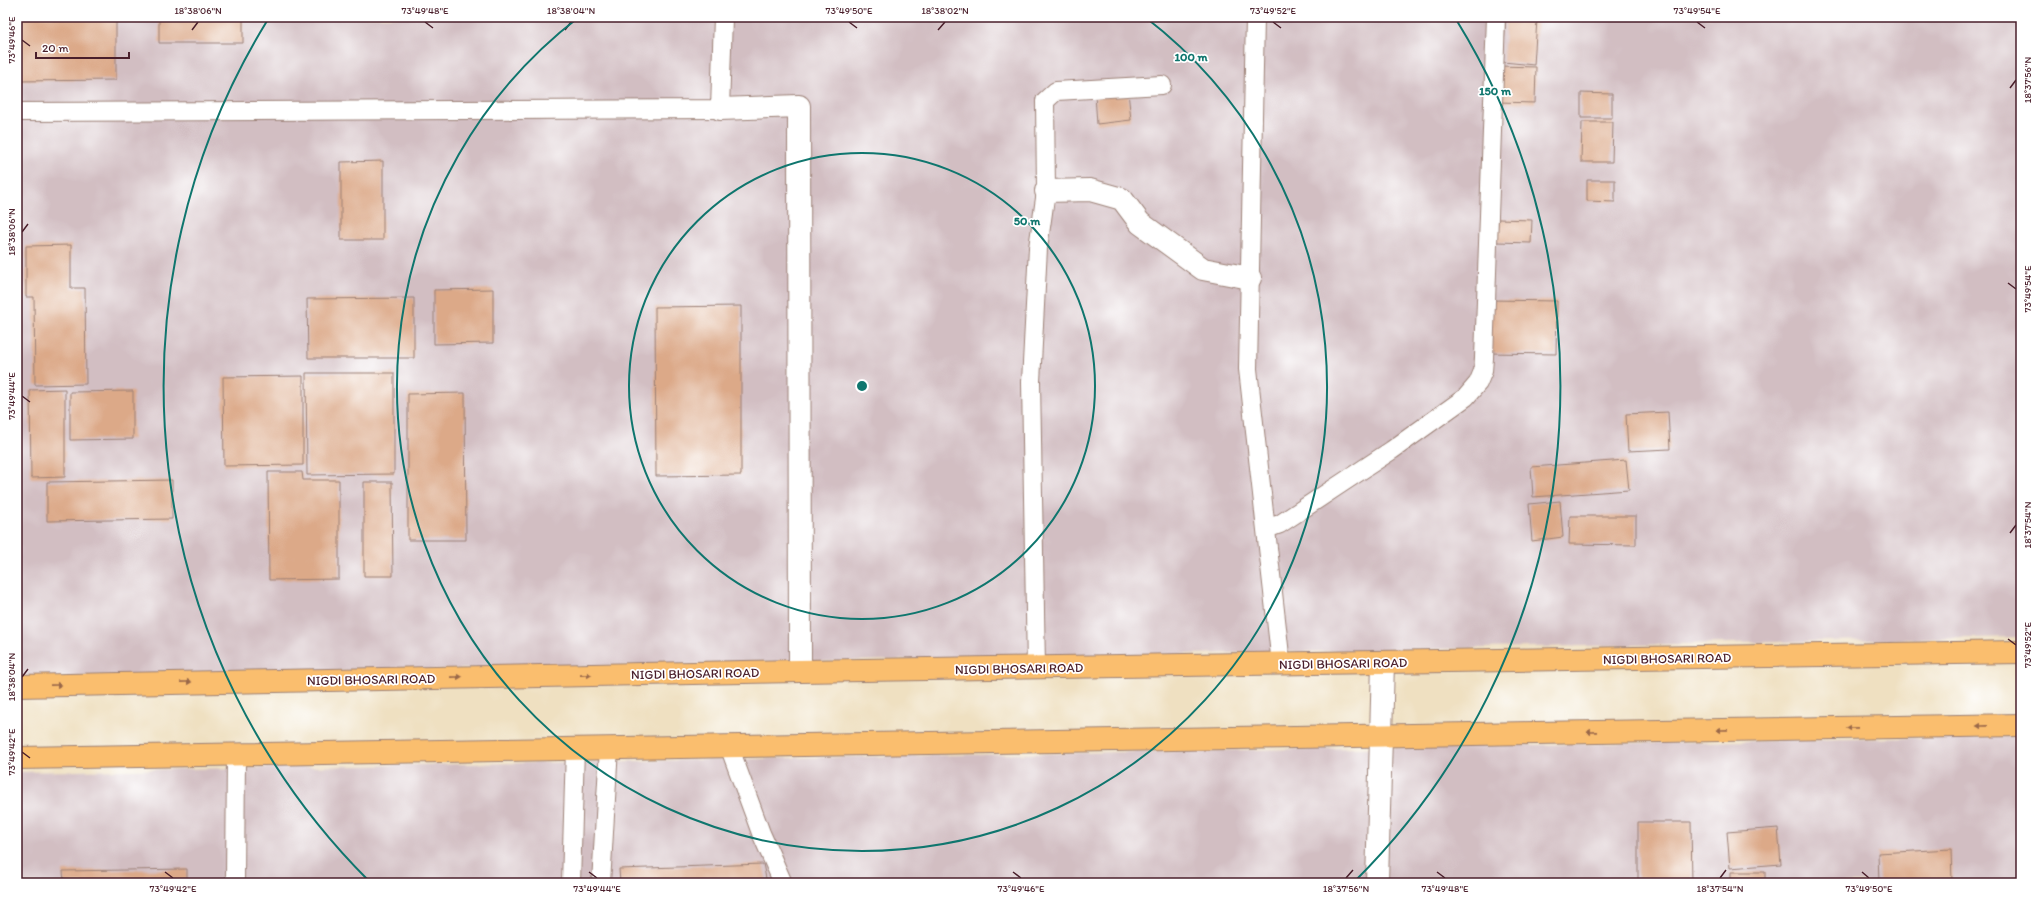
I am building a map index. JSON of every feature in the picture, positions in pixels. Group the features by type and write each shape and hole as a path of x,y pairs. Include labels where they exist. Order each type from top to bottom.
{"main road":[{"name":"NIGDI BHOSARI ROAD","path":"17,686 800,671 2021,652"},
{"path":"17,758 2021,725"}],"street":[{"path":"720,109 799,106 800,671"},
{"path":"1046,191 1090,190 1122,198 1140,223 1203,268 1250,278"},
{"path":"1377,883 1383,663"}],"lane":[{"path":"17,112 720,109 723,17"},
{"path":"1255,17 1248,369 1281,664"},
{"path":"1266,529 1280,524 1392,450 1466,397 1478,383 1483,371 1484,358 1496,17"},
{"path":"1036,668 1031,382 1036,320 1038,248 1046,191 1045,101 1056,91 1162,85"},
{"path":"729,746 761,833 783,883"},
{"path":"601,883 609,748"},
{"path":"571,883 575,749"},
{"path":"235,883 236,755"}],"shaded area":[{"path":"17,17 2021,17 2021,637 17,678"},
{"path":"2021,736 2021,883 17,883 17,772"}],"building":[{"path":"17,17 116,17 116,80 17,81"},
{"path":"159,17 243,17 243,43 159,43"},
{"path":"1506,17 1537,19 1534,65 1503,62"},
{"path":"1499,66 1536,67 1535,103 1498,102"},
{"path":"1128,92 1131,120 1097,124 1095,95"},
{"path":"1581,93 1612,94 1612,118 1581,118"},
{"path":"1582,122 1613,122 1612,162 1581,162"},
{"path":"383,161 383,240 341,240 341,162"},
{"path":"1587,180 1615,180 1615,202 1587,201"},
{"path":"1498,219 1532,220 1531,243 1497,242"},
{"path":"71,245 71,288 85,288 86,384 35,385 34,297 26,297 26,246"},
{"path":"493,289 493,343 434,344 434,290"},
{"path":"414,298 414,358 308,358 307,299"},
{"path":"1490,300 1557,301 1556,354 1488,353"},
{"path":"741,306 741,475 656,476 655,307"},
{"path":"306,373 394,373 394,474 307,475"},
{"path":"303,376 303,465 224,466 223,377"},
{"path":"65,389 65,477 31,478 30,390"},
{"path":"133,391 133,439 70,440 70,392"},
{"path":"465,393 466,540 408,540 408,394"},
{"path":"1668,412 1670,449 1628,451 1626,414"},
{"path":"1626,460 1629,490 1533,497 1531,467"},
{"path":"268,472 302,472 303,480 339,480 339,579 269,580"},
{"path":"172,480 172,519 47,521 47,482"},
{"path":"364,482 392,482 393,576 364,576"},
{"path":"1560,501 1563,537 1532,541 1529,504"},
{"path":"1570,516 1636,516 1636,545 1569,544"},
{"path":"1638,822 1691,822 1692,883 1638,883"},
{"path":"1778,828 1781,864 1730,868 1727,832"},
{"path":"1951,849 1952,883 1879,883 1878,853"},
{"path":"763,864 767,883 620,883 619,869"},
{"path":"187,869 187,883 64,883 63,871"},
{"path":"1731,872 1765,872 1765,883 1731,883"}]}
